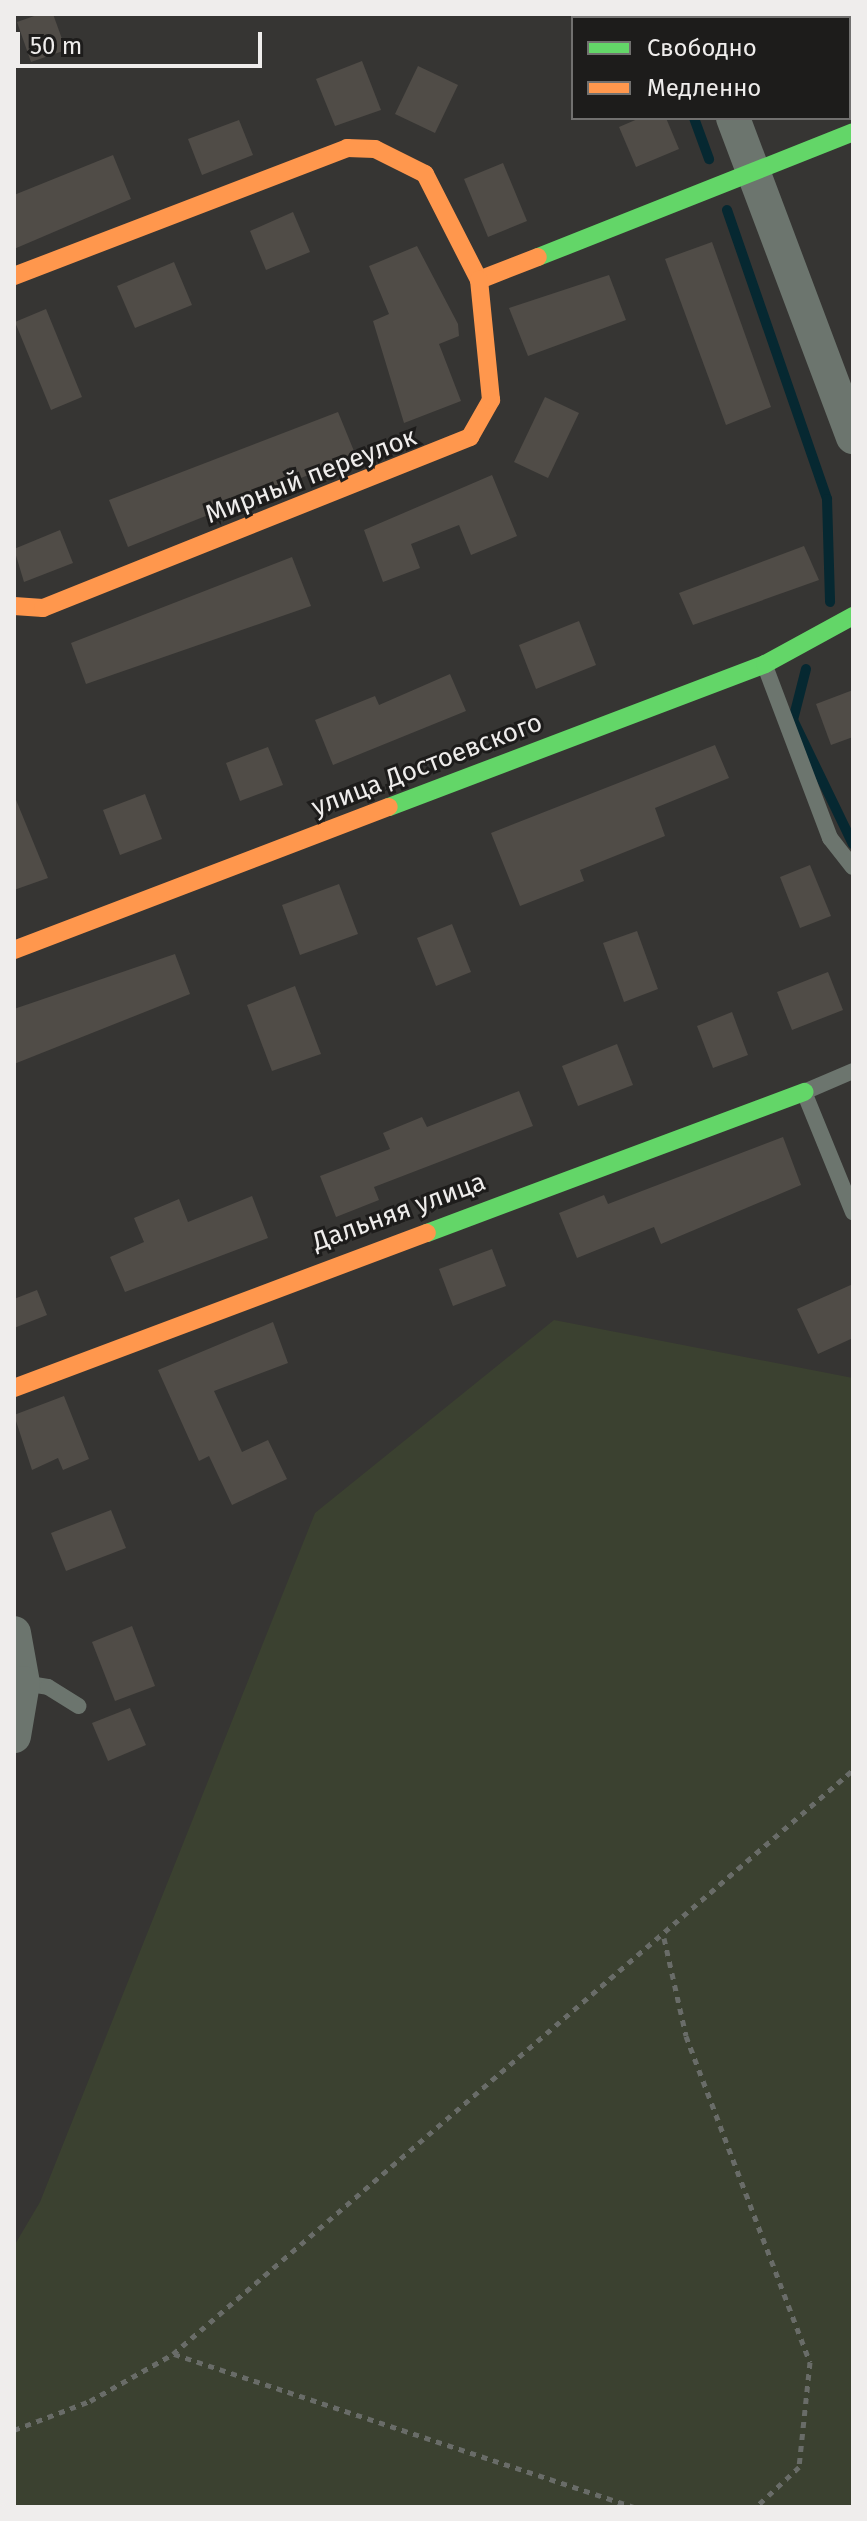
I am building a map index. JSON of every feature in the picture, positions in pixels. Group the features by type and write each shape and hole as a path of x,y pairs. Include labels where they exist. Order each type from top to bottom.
{"street":[{"path":"734,120 853,437"},
{"path":"479,280 853,132"},
{"name":"Мирный переулок","path":"14,276 347,148 388,154 425,174 442,196 479,280 491,400 470,437 43,608 14,606"},
{"name":"улица Достоевского","path":"14,950 765,664 853,616"},
{"name":"Дальняя улица","path":"14,1388 804,1092"},
{"path":"14,1633 23,1683 14,1736"}],"lane":[{"path":"765,664 830,838 853,867"},
{"path":"853,1071 804,1092 853,1212"},
{"path":"23,1683 48,1687 79,1706"}],"path":[{"path":"14,2430 90,2401 173,2354 664,1938 853,1770"},
{"path":"664,1938 686,2036 810,2362 799,2467 756,2507"},
{"path":"173,2354 634,2507"}],"green space":[{"path":"554,1320 853,1378 853,2507 14,2507 14,2246 40,2202 315,1513"}],"building":[{"path":"40,14 53,14 66,50 31,62 17,22"},
{"path":"362,61 381,110 335,126 316,79"},
{"path":"418,66 458,85 435,133 395,114"},
{"path":"239,120 253,155 202,175 188,139"},
{"path":"635,120 667,120 679,149 636,167 619,127"},
{"path":"113,155 131,199 14,249 14,195"},
{"path":"503,163 527,221 488,237 464,179"},
{"path":"293,212 310,252 266,270 250,231"},
{"path":"712,242 771,407 726,425 665,259"},
{"path":"417,246 458,324 459,336 439,344 461,401 404,423 373,321 389,314 369,266"},
{"path":"174,262 192,305 135,328 117,286"},
{"path":"609,275 626,320 528,356 509,308"},
{"path":"46,309 82,397 51,410 15,322"},
{"path":"545,397 579,413 548,478 514,462"},
{"path":"338,412 356,456 128,547 109,500"},
{"path":"492,475 517,536 471,555 459,525 411,544 420,568 383,582 364,530"},
{"path":"60,530 73,563 24,582 14,549"},
{"path":"804,546 819,580 693,625 679,593"},
{"path":"292,557 311,606 86,684 71,643"},
{"path":"579,621 596,665 536,689 519,645"},
{"path":"450,674 466,711 333,765 315,720 375,696 379,705"},
{"path":"853,690 853,737 831,745 816,704"},
{"path":"715,745 729,778 655,808 665,836 580,870 584,881 520,906 491,833"},
{"path":"268,747 283,785 240,801 226,763"},
{"path":"145,794 162,839 120,855 103,810"},
{"path":"14,795 48,878 14,890"},
{"path":"810,865 831,916 800,928 780,877"},
{"path":"339,884 358,934 300,955 282,905"},
{"path":"452,924 471,972 436,986 417,938"},
{"path":"637,931 658,989 624,1002 603,943"},
{"path":"175,954 190,994 14,1064 14,1009"},
{"path":"828,972 843,1010 792,1030 777,992"},
{"path":"295,986 321,1054 272,1071 247,1005"},
{"path":"732,1012 748,1055 713,1068 697,1026"},
{"path":"617,1044 633,1085 578,1106 562,1066"},
{"path":"519,1091 533,1126 374,1187 379,1200 336,1217 320,1176 390,1149 383,1133 422,1117 427,1127"},
{"path":"783,1137 801,1185 661,1244 654,1227 577,1258 559,1213 604,1195 608,1204"},
{"path":"252,1196 268,1238 125,1292 110,1257 144,1242 134,1218 179,1199 188,1222"},
{"path":"492,1249 506,1286 453,1306 439,1269"},
{"path":"853,1284 853,1338 818,1354 797,1309"},
{"path":"37,1290 47,1315 14,1328 14,1299"},
{"path":"273,1322 288,1363 214,1391 242,1452 268,1440 287,1479 232,1505 209,1456 199,1461 158,1370"},
{"path":"64,1396 89,1459 63,1470 58,1458 32,1470 14,1415"},
{"path":"111,1510 126,1548 66,1571 51,1533"},
{"path":"132,1626 155,1686 115,1701 92,1642"},
{"path":"130,1708 146,1745 108,1761 92,1723"}],"waterway":[{"path":"695,120 709,159"},
{"path":"727,210 827,499 830,602"},
{"path":"806,669 793,720 853,844"}],"traffic: fast":[{"path":"538,257 853,132"},
{"path":"389,807 765,664 853,616"},
{"path":"427,1233 804,1092"}],"traffic: slow":[{"path":"14,276 347,148 375,149 425,174 479,280 538,257"},
{"path":"14,606 43,608 470,437 491,400 479,280"},
{"path":"14,950 389,807"},
{"path":"14,1388 427,1233"}]}
